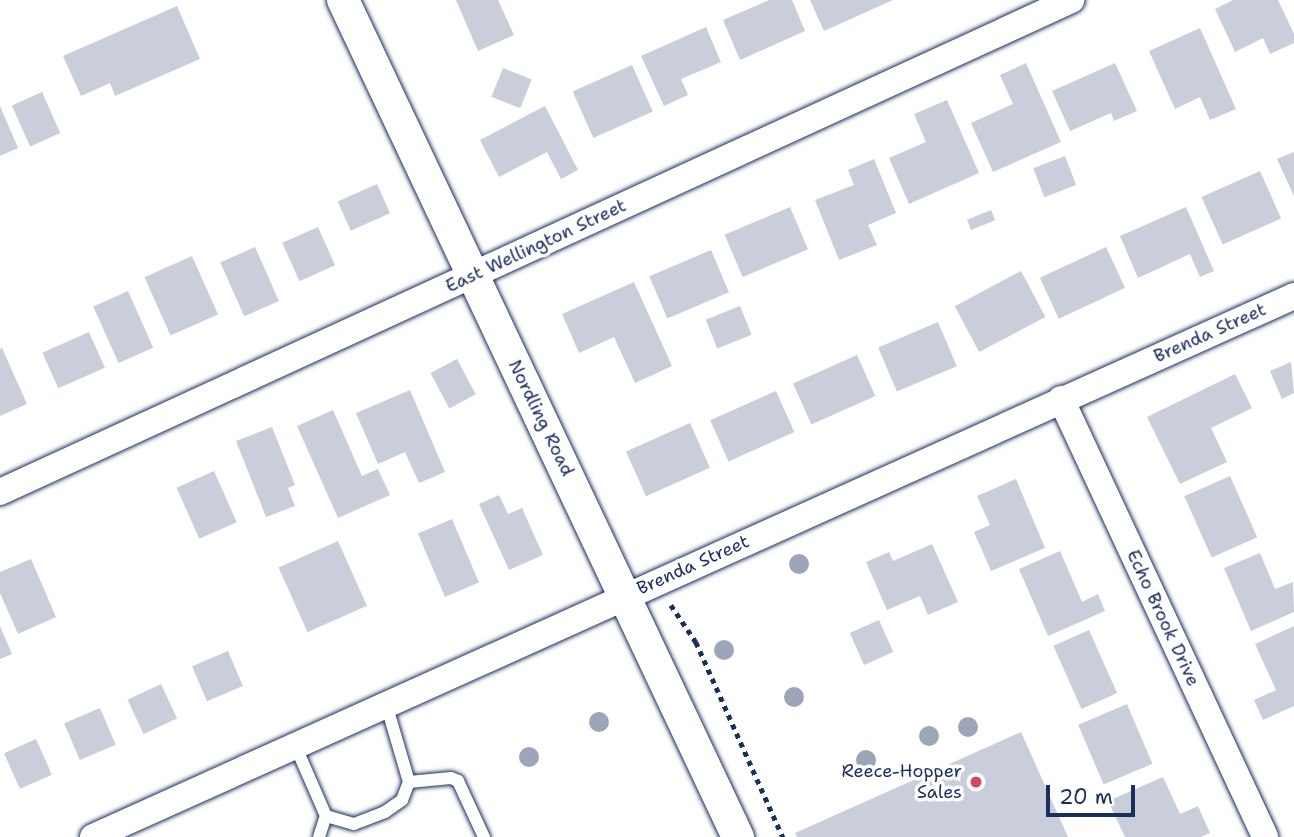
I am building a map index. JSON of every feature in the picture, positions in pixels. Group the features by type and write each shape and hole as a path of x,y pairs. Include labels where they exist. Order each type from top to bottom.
{"street":[{"name":"Nordling Road","path":"343,0 738,837"},
{"name":"East Wellington Street","path":"0,492 1071,0"},
{"name":"Brenda Street","path":"93,837 1294,296"},
{"name":"Echo Brook Drive","path":"1061,399 1265,837"}],"lane":[{"path":"326,816 354,824 385,812 402,800 408,782 386,704"},
{"path":"295,745 326,816 319,837"},
{"path":"408,782 452,778 458,781 484,837"}],"path":[{"path":"669,603 696,642 783,837"}],"building":[{"path":"456,0 498,0 514,35 478,51"},
{"path":"769,0 792,0 805,31 740,60 723,20"},
{"path":"810,0 893,0 824,31"},
{"path":"1233,0 1278,0 1294,34 1294,43 1270,54 1263,38 1235,52 1215,9"},
{"path":"177,6 200,59 115,96 110,83 81,96 63,56"},
{"path":"706,27 721,62 681,79 688,95 664,106 641,56"},
{"path":"1200,28 1236,109 1210,120 1200,97 1175,109 1149,51"},
{"path":"1026,63 1061,142 993,172 971,123 1013,104 1000,75"},
{"path":"1115,63 1137,111 1114,121 1111,113 1070,131 1052,91"},
{"path":"632,65 653,112 593,138 573,91"},
{"path":"503,68 532,80 520,108 491,97"},
{"path":"42,92 60,133 30,147 12,105"},
{"path":"947,100 979,173 909,204 889,158 926,142 914,114"},
{"path":"0,106 18,148 0,156"},
{"path":"545,106 578,170 561,179 547,152 499,177 480,140"},
{"path":"1294,152 1294,196 1277,159"},
{"path":"1065,156 1076,185 1044,197 1033,168"},
{"path":"874,159 896,213 868,225 877,245 839,260 815,200 854,185 848,170"},
{"path":"1260,171 1281,219 1223,245 1202,197"},
{"path":"377,184 390,213 351,231 338,201"},
{"path":"790,207 808,249 743,277 725,235"},
{"path":"1186,207 1214,271 1200,277 1190,254 1138,278 1120,236"},
{"path":"991,210 995,220 971,230 967,220"},
{"path":"318,227 335,265 299,281 282,243"},
{"path":"255,247 279,301 244,316 220,262"},
{"path":"1106,247 1125,288 1059,319 1040,278"},
{"path":"711,250 729,292 667,319 649,276"},
{"path":"192,256 218,314 171,336 144,277"},
{"path":"1021,271 1045,317 979,352 955,306"},
{"path":"634,282 672,366 635,383 614,337 579,353 562,314"},
{"path":"128,291 153,348 119,363 93,306"},
{"path":"740,306 752,335 717,349 706,320"},
{"path":"938,322 957,366 897,392 878,347"},
{"path":"89,332 105,368 58,388 42,353"},
{"path":"2,348 27,404 0,416 0,349"},
{"path":"857,355 875,396 811,425 793,383"},
{"path":"457,359 476,394 449,408 431,373"},
{"path":"1291,362 1294,393 1282,399 1270,371"},
{"path":"1235,374 1252,408 1211,428 1227,462 1180,484 1147,417"},
{"path":"410,390 445,472 419,483 405,452 378,464 356,413"},
{"path":"776,391 794,432 729,461 710,420"},
{"path":"333,410 362,476 378,469 390,495 338,518 297,426"},
{"path":"690,423 710,468 646,496 626,451"},
{"path":"272,427 295,485 288,488 295,506 266,517 236,441"},
{"path":"214,471 237,522 199,539 177,488"},
{"path":"1230,476 1257,537 1212,558 1184,496"},
{"path":"1016,479 1045,548 991,571 974,532 990,525 977,496"},
{"path":"499,495 508,514 522,508 543,555 509,570 479,504"},
{"path":"452,519 479,583 445,597 418,533"},
{"path":"338,541 367,606 307,632 279,567"},
{"path":"932,544 958,602 928,615 920,596 887,610 866,562 889,552 893,561"},
{"path":"1060,551 1082,602 1098,594 1105,611 1048,636 1019,569"},
{"path":"1260,553 1275,589 1293,582 1294,612 1251,631 1224,568"},
{"path":"31,559 56,617 18,634 0,593 0,572"},
{"path":"879,620 893,652 864,665 850,633"},
{"path":"0,626 12,654 0,659"},
{"path":"1294,626 1294,706 1263,720 1254,700 1276,690 1255,644"},
{"path":"1089,630 1117,693 1081,709 1053,646"},
{"path":"228,651 243,686 207,701 192,666"},
{"path":"161,684 177,718 144,734 127,700"},
{"path":"1127,704 1152,764 1104,785 1078,725"},
{"path":"100,708 116,745 80,760 64,723"},
{"name":"Reece-Hopper Sales","path":"1021,732 1068,837 797,837 795,833"},
{"path":"36,739 52,775 20,789 4,753"},
{"path":"1163,777 1180,814 1198,806 1210,833 1201,837 1125,837 1108,801"}],"place":[{"name":"Reece-Hopper Sales","path":"976,782"}]}
